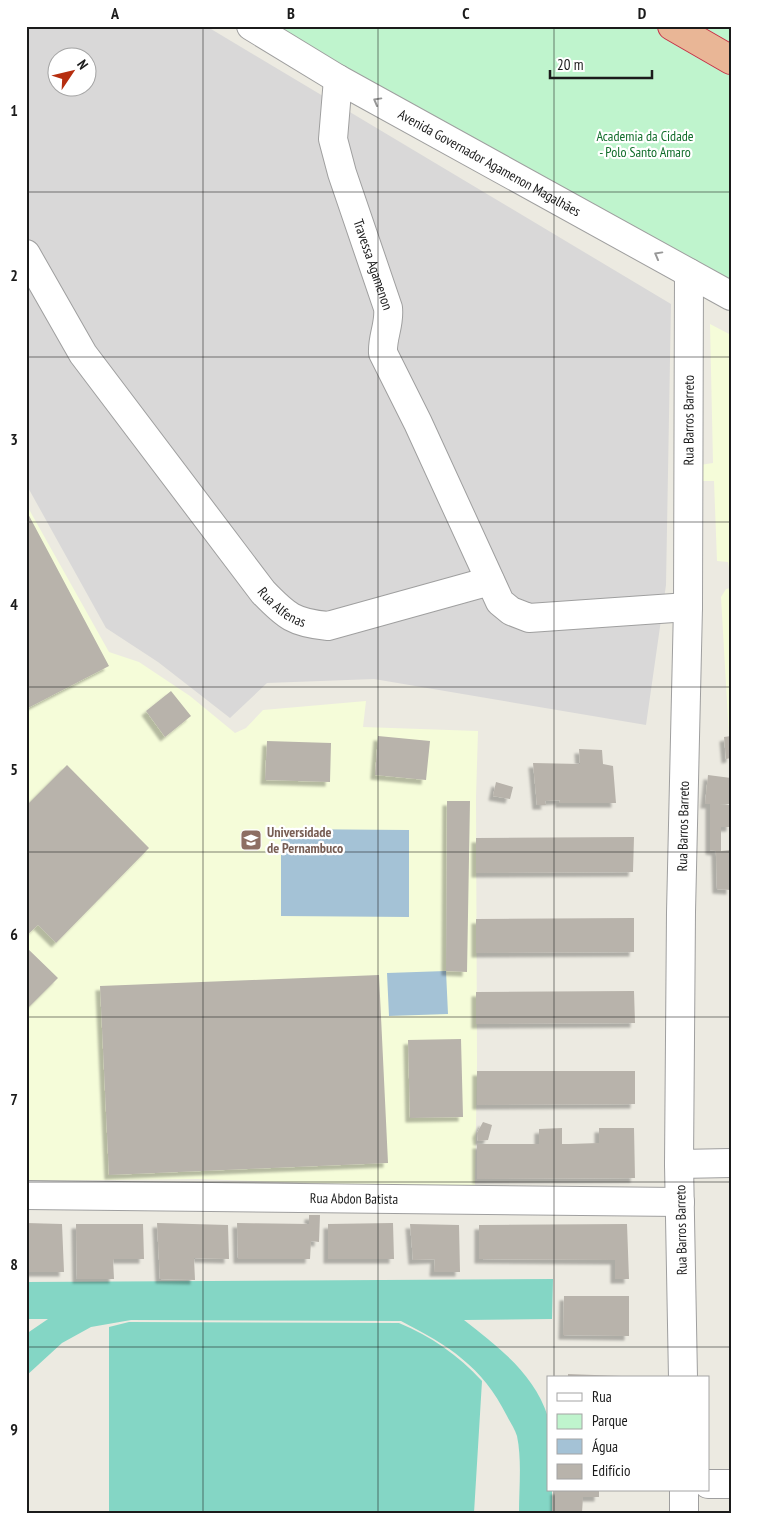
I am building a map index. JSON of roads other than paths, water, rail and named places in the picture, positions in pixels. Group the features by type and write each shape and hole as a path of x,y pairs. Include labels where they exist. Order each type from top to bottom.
{"highway":[{"path":"672,26 731,60"}],"street":[{"name":"Avenida Governador Agamenon Magalhães","path":"251,26 338,79 731,296"},
{"name":"Travessa Agamenon","path":"338,79 334,140 342,173 388,308 390,319 383,353 418,423 490,581"},
{"name":"Rua Alfenas","path":"26,254 83,354 244,569 284,614 305,624 328,626 490,581"},
{"name":"Rua Barros Barreto","path":"684,1376 679,1164 681,912 688,607 690,273"},
{"path":"490,581 500,602 511,611 529,618 688,607"},
{"path":"679,1164 731,1163"},
{"name":"Rua Abdon Batista","path":"26,1195 680,1202"},
{"path":"710,1484 731,1484"},
{"path":"684,1492 684,1513"}],"water":[{"path":"281,829 409,830 409,917 281,916"},
{"path":"446,971 448,1014 389,1016 387,973"}],"place":[{"name":"Universidade de Pernambuco","path":"251,840"}],"park label":[{"name":"Academia da Cidade - Polo Santo Amaro","path":"645,144"}]}
